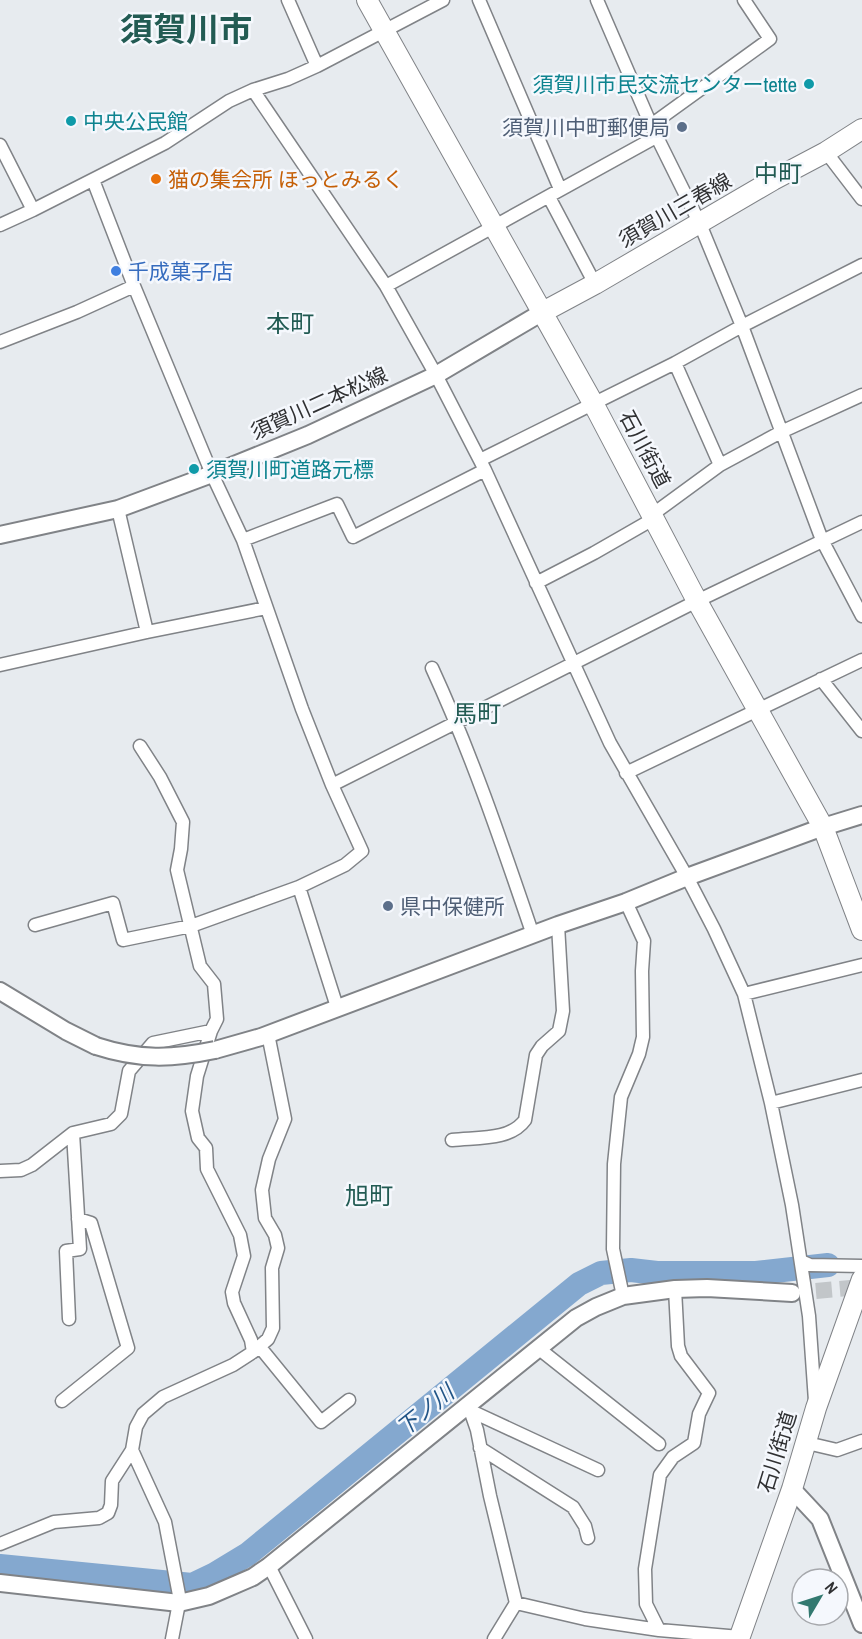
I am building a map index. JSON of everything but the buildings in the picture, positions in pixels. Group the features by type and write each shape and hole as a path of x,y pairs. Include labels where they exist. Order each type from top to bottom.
{"main road":[{"name":"石川街道","path":"367,0 593,403 698,601 823,827 862,930"},
{"name":"須賀川三春線","path":"541,313 826,152 862,129"},
{"name":"石川街道","path":"740,1638 792,1489 816,1408 862,1280"}],"street":[{"path":"288,0 317,66"},
{"path":"0,225 165,143 229,101 317,66 443,0"},
{"path":"479,0 560,189"},
{"path":"597,0 654,131 700,224 742,326 822,540 862,616"},
{"path":"386,286 549,197 654,131 770,39 744,0"},
{"path":"253,90 386,286 436,375 483,465 610,743 687,877 744,994 771,1103 792,1204 809,1316 816,1408"},
{"path":"0,145 33,210"},
{"path":"826,152 862,199"},
{"path":"35,925 113,903 123,940 191,926 299,887 345,865 362,852 332,785 243,540 212,474 93,180"},
{"path":"549,197 595,284"},
{"path":"243,540 337,504 353,537 593,403 675,363 862,265"},
{"path":"0,342 77,312 134,286"},
{"name":"須賀川二本松線","path":"0,536 118,508 212,474 308,435 436,375 541,313"},
{"path":"675,363 720,465"},
{"path":"536,583 594,553 654,516 720,465 781,432 862,395"},
{"path":"118,508 147,632"},
{"path":"332,785 573,663 862,522"},
{"path":"0,665 266,608"},
{"path":"626,773 862,660"},
{"path":"432,668 457,721 488,801 533,935"},
{"path":"821,679 862,731"},
{"path":"140,746 160,777 183,822 182,849 177,870 200,966 214,984 217,1019 197,1076 192,1112 198,1138 206,1148 207,1168 240,1235 244,1256 232,1292 234,1303 256,1349 321,1422 349,1400"},
{"path":"0,991 66,1031 118,1054 161,1058 215,1050 265,1035 558,925 626,902 687,877 862,815"},
{"path":"299,887 337,1007"},
{"path":"623,1296 612,1249 614,1164 621,1097 639,1054 643,1037 644,940 626,902"},
{"path":"452,1140 509,1134 519,1128 525,1120 536,1055 542,1046 559,1031 563,1011 558,925"},
{"path":"744,994 862,965"},
{"path":"0,1171 21,1170 32,1165 73,1133 111,1124 121,1114 129,1071 153,1043 211,1031"},
{"path":"0,1544 54,1522 99,1518 108,1513 111,1505 112,1482 132,1450 136,1427 143,1414 163,1397 233,1365 268,1339 273,1328 272,1268 278,1248 275,1235 265,1218 262,1190 269,1159 285,1119 265,1035"},
{"path":"771,1103 862,1080"},
{"path":"69,1319 66,1251 80,1248 73,1133"},
{"path":"62,1401 129,1348 91,1223 78,1219"},
{"path":"801,1261 810,1265 862,1266"},
{"path":"0,1583 179,1599 209,1596 253,1577 269,1566 469,1407 538,1348 576,1318 596,1307 623,1296 675,1289 707,1288 792,1293"},
{"path":"659,1630 646,1604 645,1569 660,1475 673,1456 694,1443 699,1414 709,1394 681,1356 678,1346 675,1289"},
{"path":"538,1348 659,1444"},
{"path":"469,1407 516,1603 494,1639"},
{"path":"469,1407 598,1470"},
{"path":"807,1443 837,1450 862,1441"},
{"path":"480,1448 573,1507 585,1526 588,1538"},
{"path":"132,1450 165,1522 179,1599 172,1639"},
{"path":"792,1489 820,1519 862,1624"},
{"path":"269,1566 306,1639"},
{"path":"516,1603 585,1619 659,1630 740,1638"}],"waterway":[{"name":"下ノ川","path":"0,1566 192,1585 248,1554 579,1284 601,1273 631,1270 657,1273 756,1273 828,1265"}],"tunnel":[{"path":"792,1293 862,1287"}],"place":[{"name":"須賀川市民交流センターtette","path":"809,84"},
{"name":"中央公民館","path":"71,121"},
{"name":"須賀川中町郵便局","path":"682,127"},
{"name":"猫の集会所 ほっとみるく","path":"156,179"},
{"name":"千成菓子店","path":"116,271"},
{"name":"須賀川町道路元標","path":"194,469"},
{"name":"県中保健所","path":"388,906"}],"district":[{"name":"須賀川市","path":"186,29"},
{"name":"中町","path":"778,173"},
{"name":"本町","path":"290,323"},
{"name":"馬町","path":"477,713"},
{"name":"旭町","path":"369,1195"}]}
